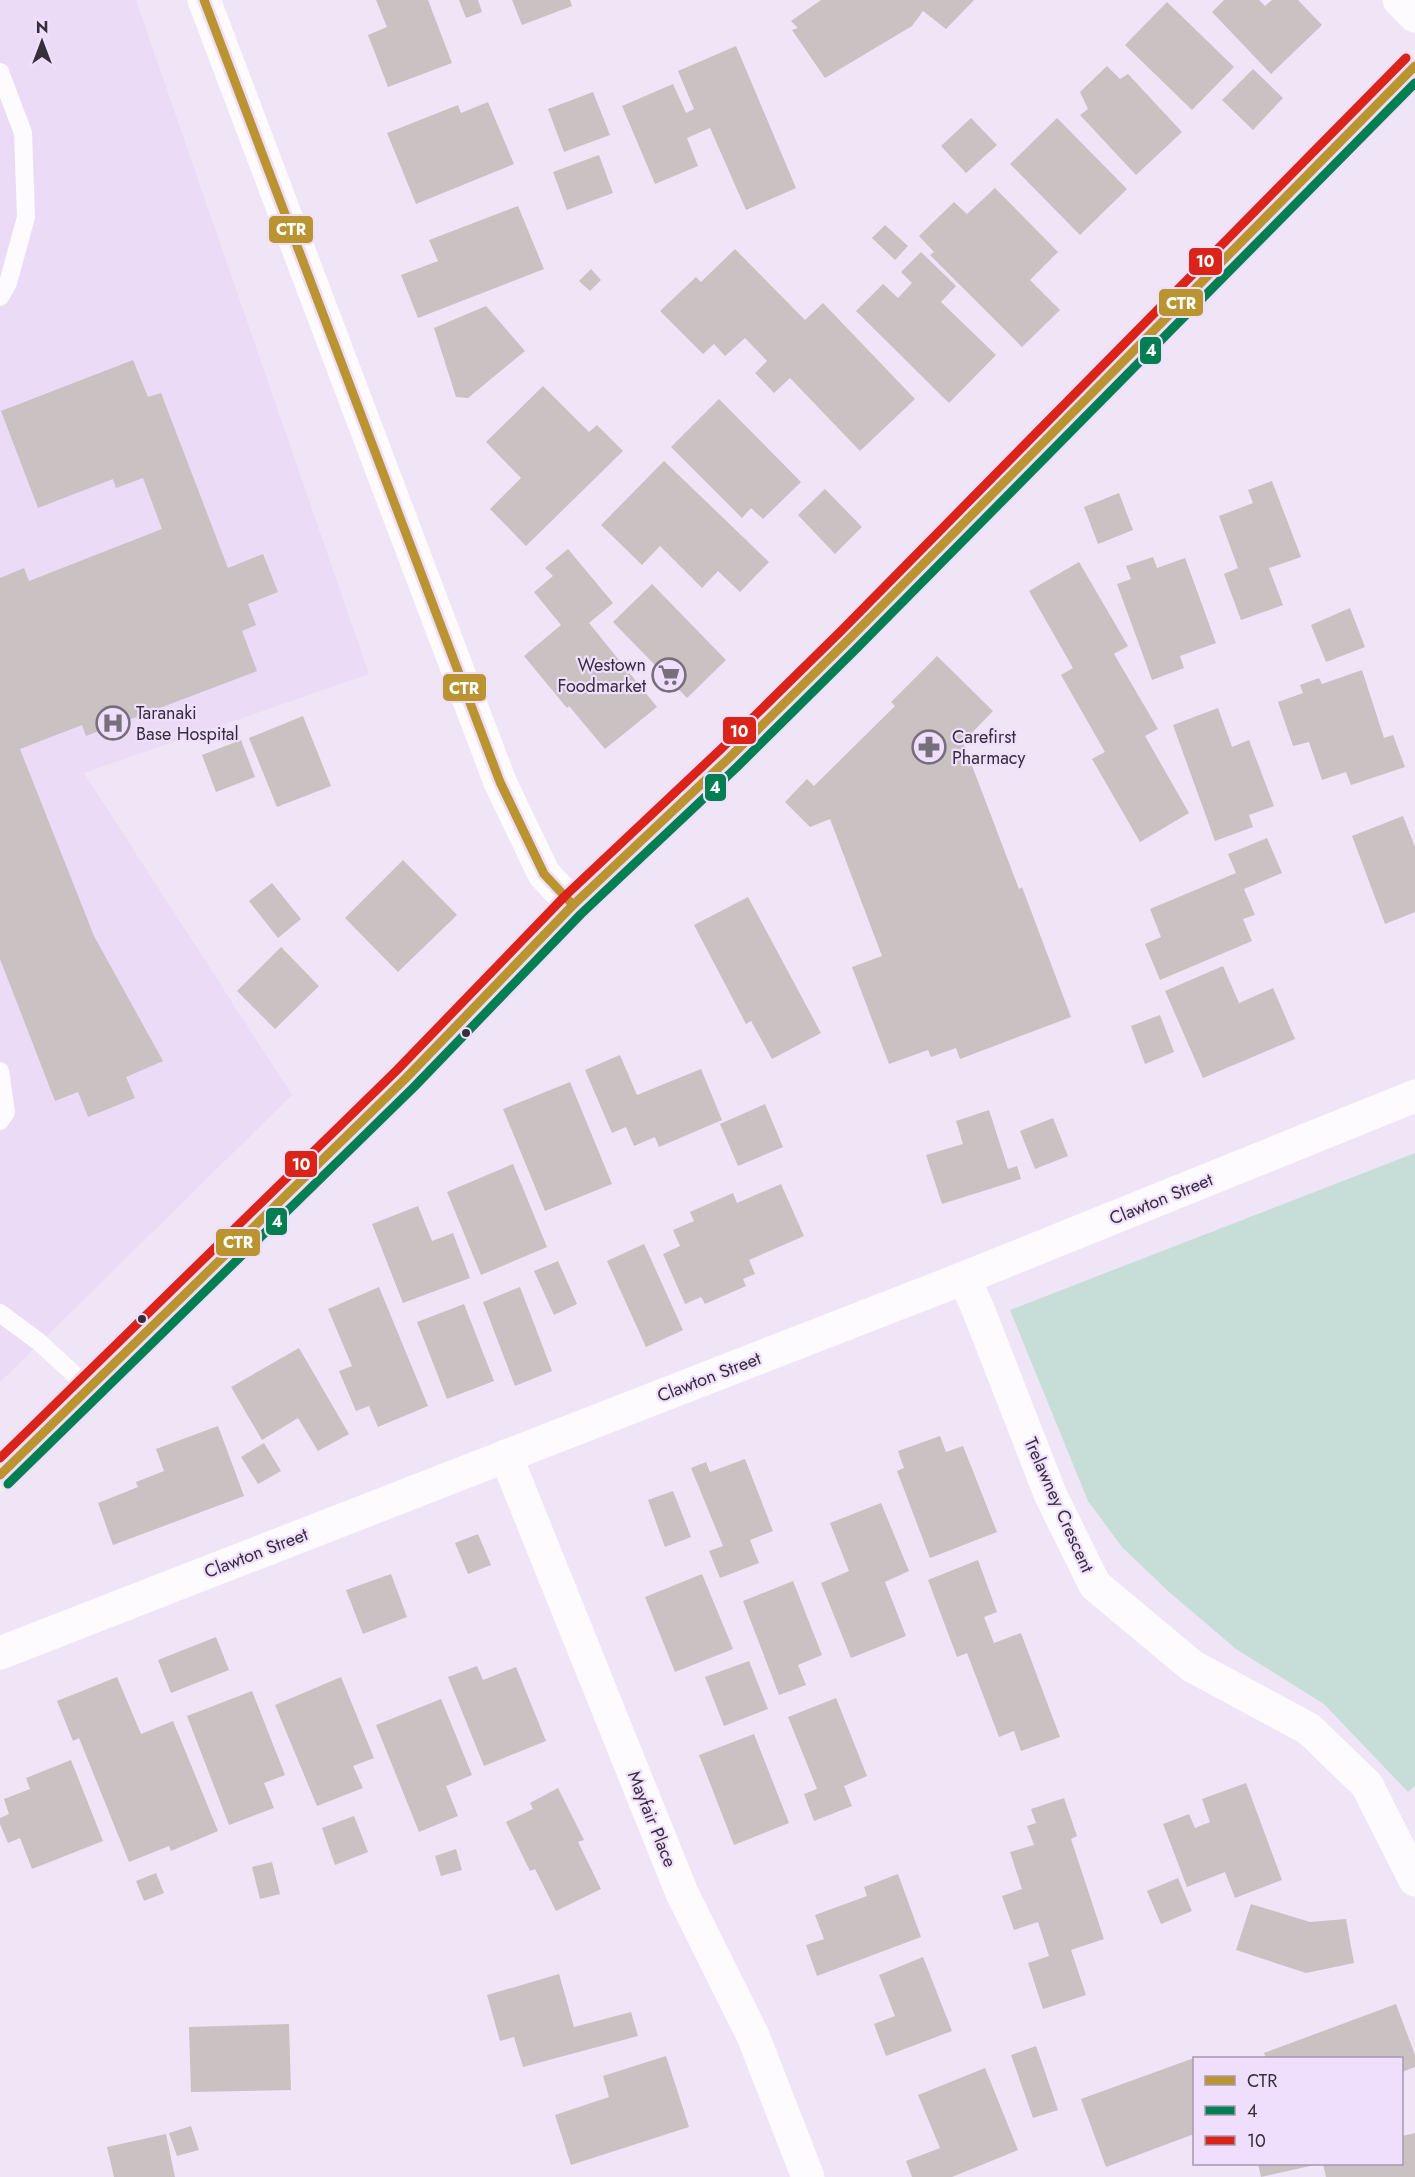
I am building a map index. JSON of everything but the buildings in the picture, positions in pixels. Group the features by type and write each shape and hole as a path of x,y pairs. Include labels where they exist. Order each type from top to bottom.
{"main road":[{"path":"0,1475 406,1078 573,905 729,758 849,639 1415,66"}],"street":[{"path":"204,0 500,782 544,874 573,905"},
{"path":"1399,0 1415,16"},
{"name":"Clawton Street","path":"0,1653 964,1278 1415,1096"},
{"name":"Trelawney Crescent","path":"964,1278 1051,1496 1095,1585 1192,1666 1309,1729 1367,1785 1415,1880"},
{"name":"Mayfair Place","path":"506,1456 682,1893 753,2036 808,2177"}],"lane":[{"path":"0,72 23,133 26,218 8,283 0,297"},
{"path":"0,1071 6,1112 0,1121"},
{"path":"0,1313 39,1342 89,1388"}],"shaded area":[{"name":"Taranaki Base Hospital","path":"0,0 136,0 369,674 84,773 292,1095 0,1382"}],"green space":[{"path":"1415,1153 1415,1786 1408,1792 1324,1704 1236,1649 1168,1591 1122,1547 1088,1501 1010,1310"}],"transit line":[{"name":"CTR","path":"204,0 500,782 544,874 573,905"},
{"name":"10","path":"0,1458 397,1070 565,896 721,749 841,631 1406,58"},
{"name":"CTR","path":"0,1475 406,1078 573,905 729,758 849,639 1415,66"},
{"name":"4","path":"8,1484 414,1087 581,914 737,767 857,648 1415,83"}],"place":[{"name":"Westown Foodmarket","path":"669,675"},
{"name":"Taranaki Base Hospital","path":"113,723"},
{"name":"Carefirst Pharmacy","path":"929,747"}]}
